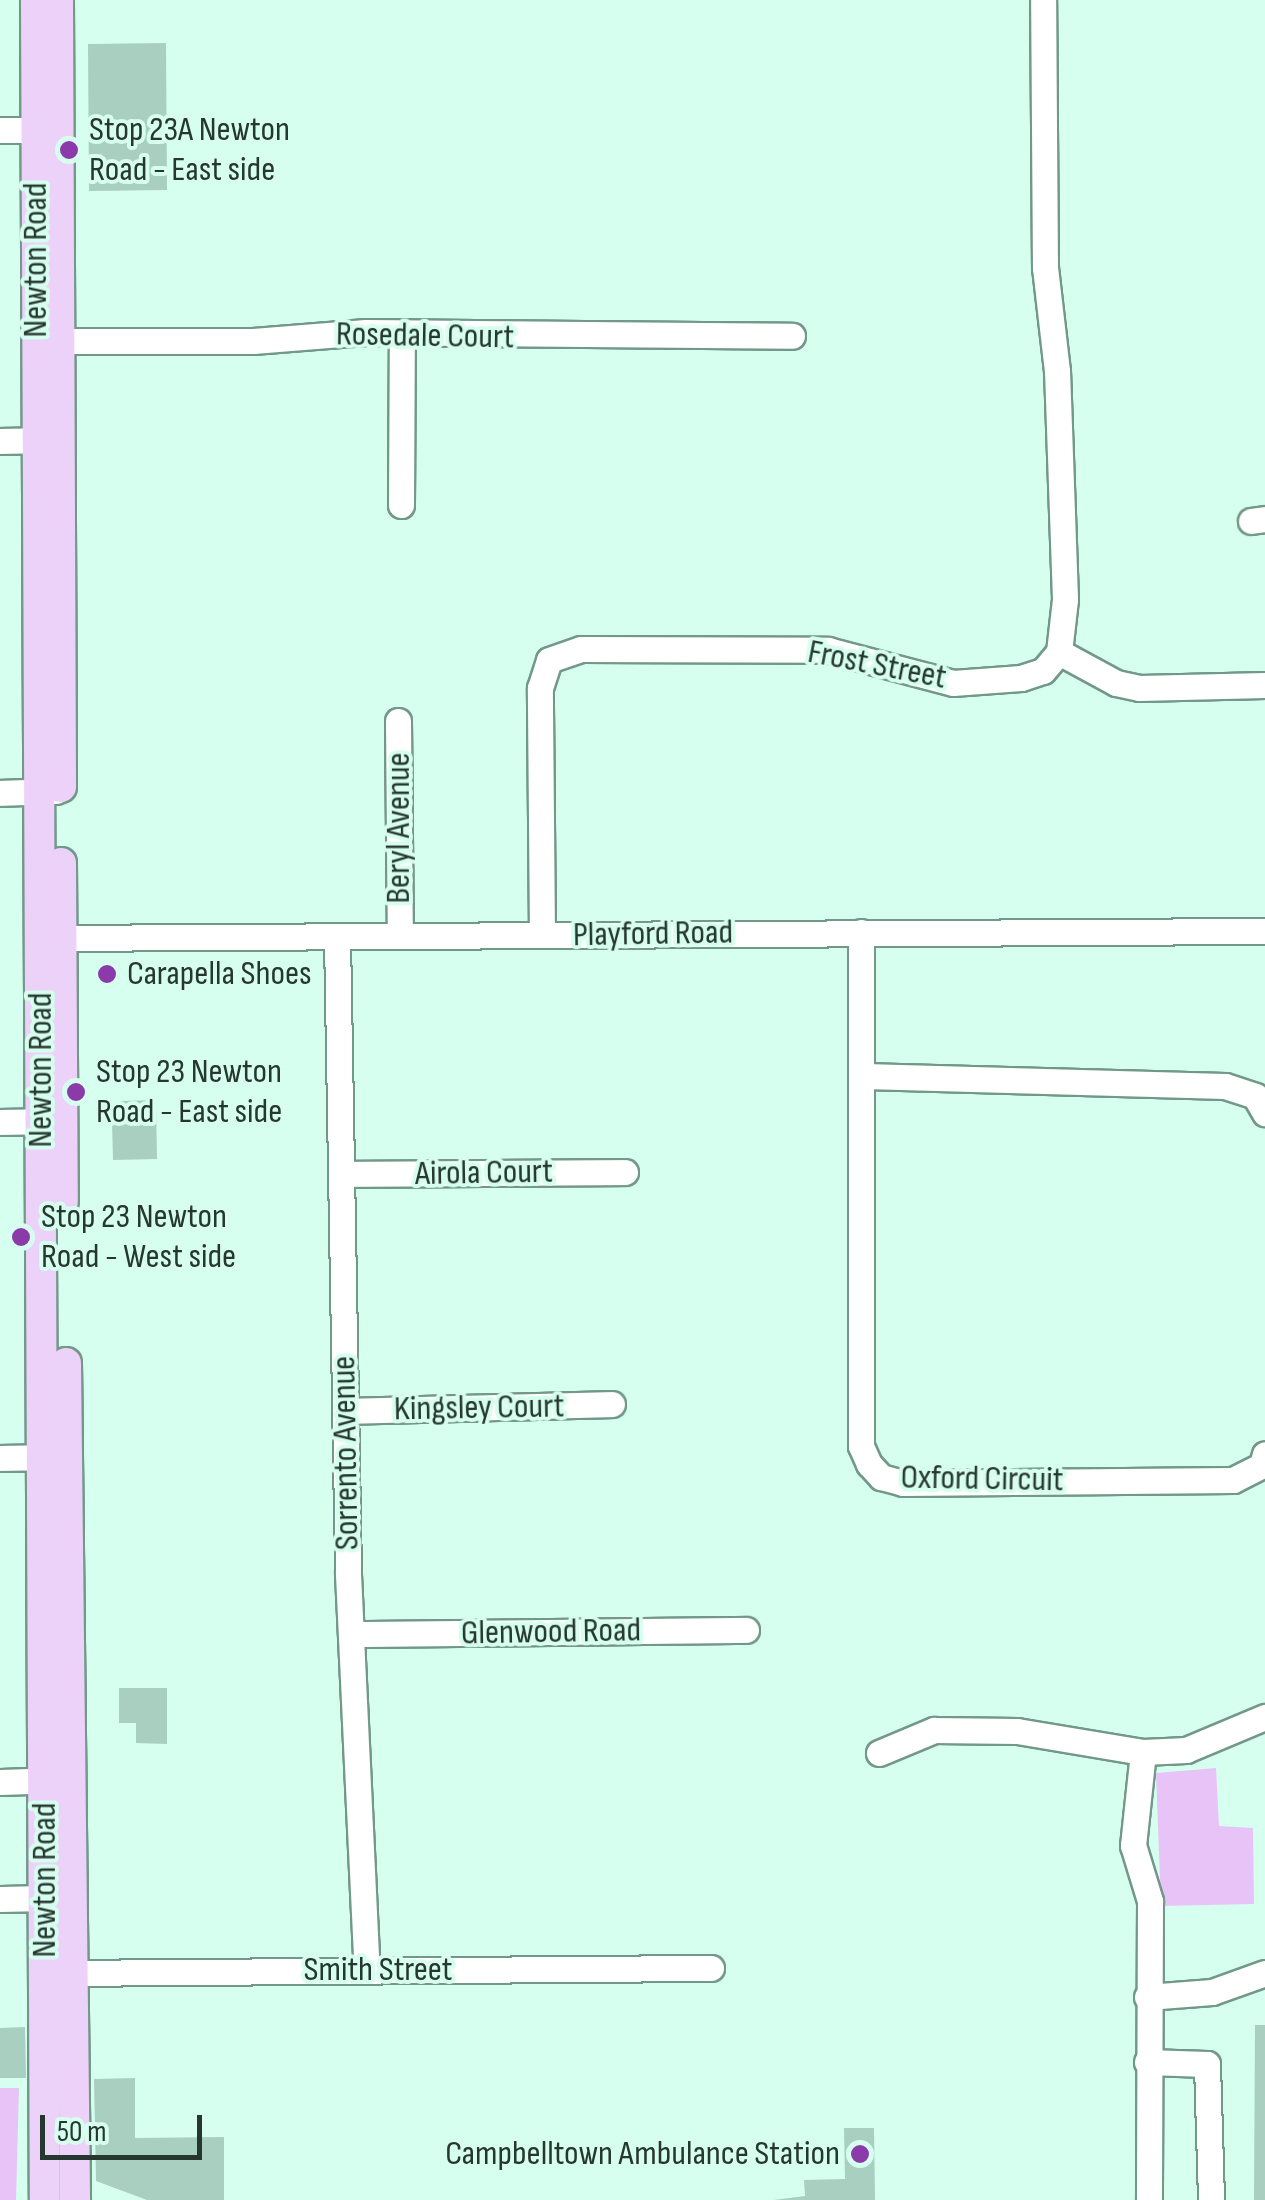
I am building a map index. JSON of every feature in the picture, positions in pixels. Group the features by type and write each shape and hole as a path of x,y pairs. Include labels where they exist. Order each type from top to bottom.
{"main road":[{"name":"Newton Road","path":"36,0 48,129 58,341 47,440"},
{"name":"Newton Road","path":"58,0 48,129 51,1121 59,1973 77,2196"},
{"name":"Newton Road","path":"44,2200 59,1973 45,1898 57,1780"}],"street":[{"path":"1043,0 1046,286 1057,371 1065,599 1059,652 1116,683 1139,688 1265,685"},
{"path":"0,130 48,129"},
{"path":"401,505 402,334"},
{"name":"Rosedale Court","path":"58,341 402,334 792,336"},
{"path":"0,441 47,440"},
{"name":"Frost Street","path":"542,935 540,688 549,660 581,649 828,650 953,682 1021,678 1043,671 1059,652"},
{"name":"Beryl Avenue","path":"398,721 400,936"},
{"path":"0,792 50,792"},
{"name":"Oxford Circuit","path":"862,932 861,1446 881,1477 903,1483 1233,1480 1260,1472"},
{"name":"Playford Road","path":"51,938 1265,932"},
{"name":"Sorrento Avenue","path":"337,937 346,1411 367,1970"},
{"path":"864,1076 1224,1086 1262,1101"},
{"path":"0,1122 51,1121"},
{"name":"Airola Court","path":"342,1174 624,1172"},
{"name":"Kingsley Court","path":"346,1411 612,1404"},
{"path":"0,1458 56,1457"},
{"name":"Glenwood Road","path":"355,1634 746,1630"},
{"path":"879,1752 934,1730 1017,1731 1143,1752 1186,1750 1265,1717"},
{"path":"1143,1752 1133,1845 1150,1901 1148,2200"},
{"path":"0,1782 57,1780"},
{"path":"0,1899 45,1898"},
{"name":"Smith Street","path":"59,1973 710,1968"},
{"path":"1147,1997 1212,1992 1250,1984 1265,1973"},
{"path":"1148,2062 1206,2064 1211,2200"}],"shaded area":[{"path":"1216,1768 1219,1826 1253,1828 1254,1904 1161,1906 1156,1773"},
{"path":"0,2088 19,2088 16,2200 0,2200"}],"building":[{"path":"166,43 167,190 89,191 88,44"},
{"path":"156,1100 157,1159 113,1160 112,1122 122,1122 121,1101"},
{"path":"119,1688 167,1688 167,1744 136,1743 136,1723 119,1723"},
{"path":"1255,2025 1265,2025 1265,2200 1254,2200"},
{"path":"25,2027 26,2078 0,2078 0,2028"},
{"path":"135,2078 135,2138 224,2137 224,2200 147,2200 96,2181 94,2079"},
{"name":"Campbelltown Ambulance Station","path":"844,2128 874,2128 875,2200 774,2200 805,2196 804,2180 845,2179"}],"place":[{"name":"Stop 23A Newton Road - East side","path":"69,150"},
{"name":"Carapella Shoes","path":"107,974"},
{"name":"Stop 23 Newton Road - East side","path":"76,1092"},
{"name":"Stop 23 Newton Road - West side","path":"21,1237"},
{"name":"Campbelltown Ambulance Station","path":"860,2154"}]}
